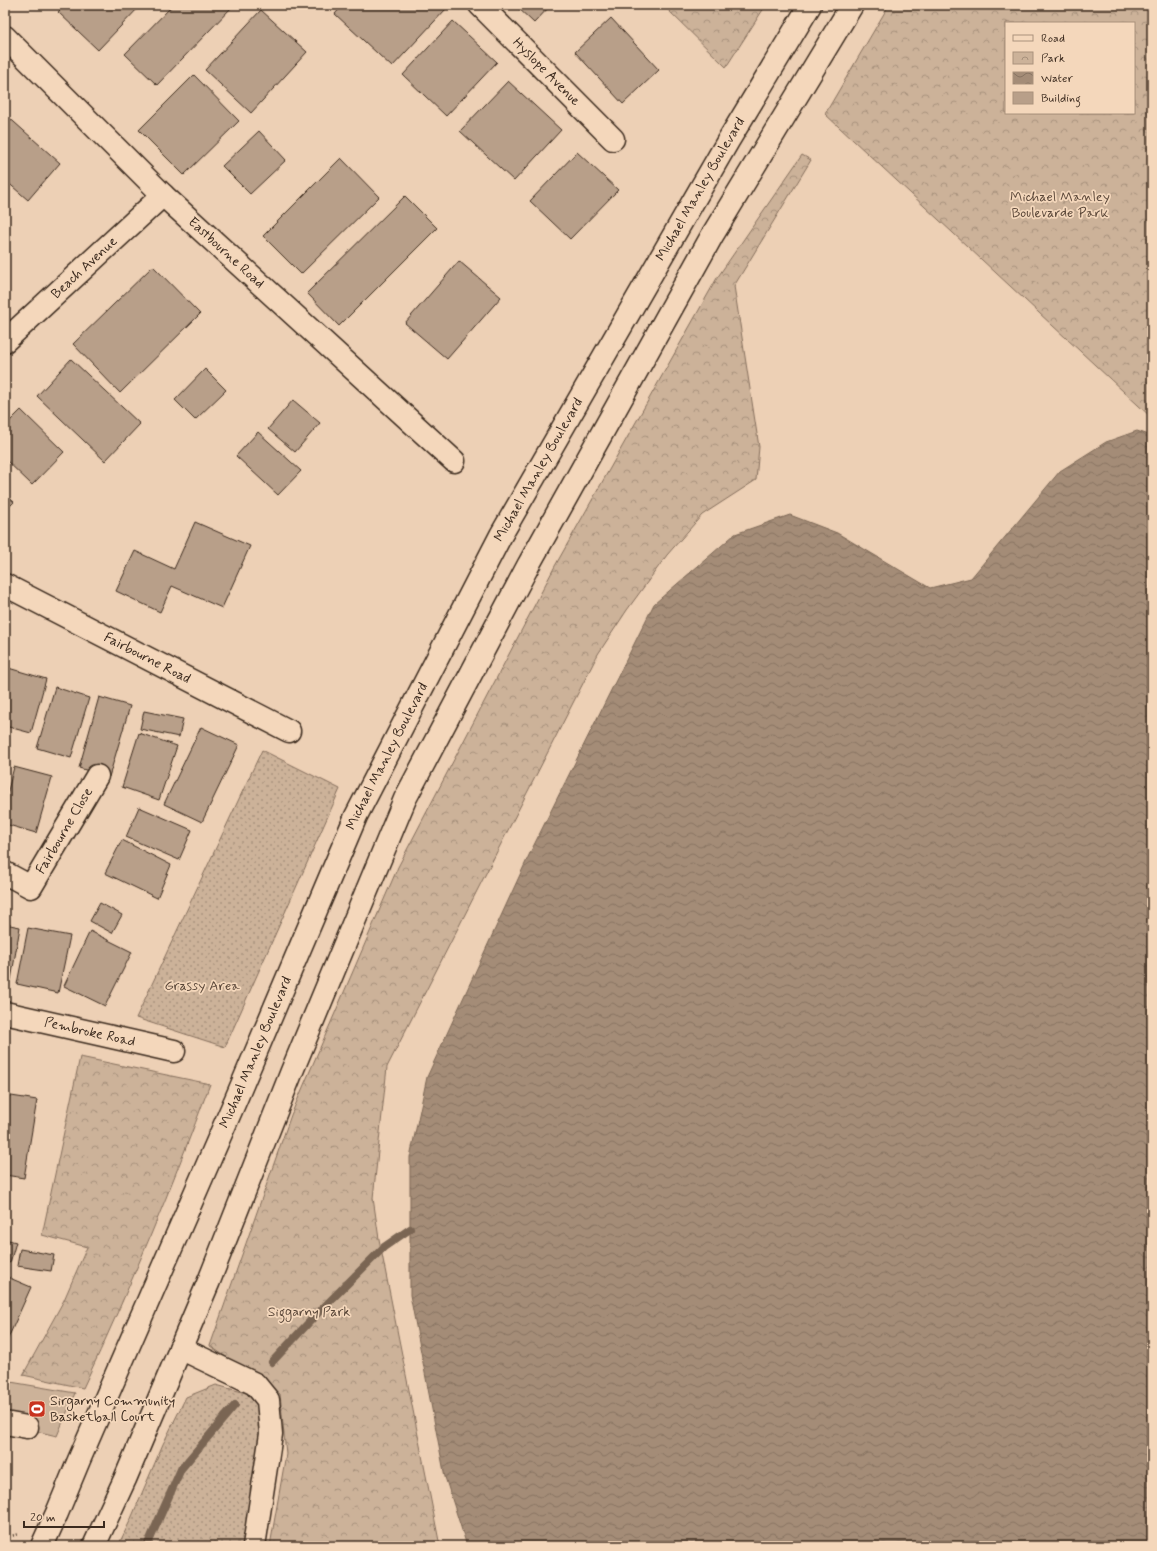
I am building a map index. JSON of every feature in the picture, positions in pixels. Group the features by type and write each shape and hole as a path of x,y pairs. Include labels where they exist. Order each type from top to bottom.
{"main road":[{"name":"Hyslope Avenue","path":"480,5 613,139"},
{"name":"Michael Manley Boulevard","path":"42,1546 233,1106 356,816 501,535 728,141 810,5"},
{"path":"94,1546 209,1281 295,1064 405,800 529,564 709,241 852,5"},
{"name":"Eastbourne Road","path":"5,37 163,195 454,461"},
{"name":"Beach Avenue","path":"5,341 163,195"},
{"name":"Fairbourne Road","path":"5,585 289,730"},
{"name":"Fairbourne Close","path":"5,873 31,887 97,776"},
{"name":"Pembroke Road","path":"5,1012 174,1051"},
{"path":"180,1348 255,1384 268,1400 271,1434 254,1546"},
{"path":"5,1423 27,1427"}],"green space":[{"path":"663,5 766,5 726,67"},
{"name":"Michael Manley Boulevarde Park","path":"889,5 1152,5 1152,418 825,114"},
{"name":"Siggarny Park","path":"802,155 811,160 734,286 759,447 756,480 702,515 667,555 627,610 598,654 387,1067 373,1198 379,1239 440,1546 270,1546 286,1454 280,1394 210,1346 291,1115 398,867 555,566 717,278"},
{"name":"Grassy Area","path":"262,750 340,789 225,1047 136,1018"},
{"path":"80,1057 210,1084 150,1237 83,1388 23,1375 64,1300 87,1247 42,1235"},
{"name":"Sirgarny Community Basketball Court","path":"5,1381 75,1393 57,1436 5,1424"},
{"path":"216,1385 246,1393 260,1408 263,1443 247,1546 118,1546 163,1444 186,1397"}],"water":[{"path":"1137,431 1152,436 1152,1546 467,1546 445,1477 410,1295 410,1157 427,1077 530,853 654,604 735,534 790,515 837,533 930,588 971,578 1060,471 1106,442"}],"building":[{"path":"65,5 141,5 98,50 58,12"},
{"path":"173,5 230,5 232,7 157,85 125,54"},
{"path":"343,5 442,5 446,9 392,67 335,14"},
{"path":"515,5 551,5 534,23"},
{"path":"261,10 307,52 251,113 205,70"},
{"path":"611,18 659,70 623,104 575,52"},
{"path":"453,21 497,62 446,116 403,75"},
{"path":"194,75 239,121 184,175 139,130"},
{"path":"508,81 561,130 514,181 460,131"},
{"path":"5,114 60,163 28,200 5,180"},
{"path":"259,131 286,160 250,194 222,166"},
{"path":"577,152 618,190 570,239 530,201"},
{"path":"341,158 379,197 301,274 263,236"},
{"path":"405,196 437,228 339,326 307,293"},
{"path":"459,261 501,297 447,359 405,323"},
{"path":"153,266 200,314 120,393 73,344"},
{"path":"71,359 140,424 105,461 37,396"},
{"path":"205,369 226,390 195,420 175,400"},
{"path":"293,400 320,423 295,452 268,429"},
{"path":"21,410 64,452 32,485 5,459 5,426"},
{"path":"258,432 301,471 278,495 236,456"},
{"path":"5,494 14,502 5,511"},
{"path":"195,522 250,546 222,608 172,586 160,612 116,591 135,551 174,569"},
{"path":"5,667 46,679 31,733 5,726"},
{"path":"55,687 89,698 71,758 37,748"},
{"path":"99,697 130,706 109,777 79,768"},
{"path":"144,711 183,719 179,737 140,729"},
{"path":"201,727 239,745 202,822 164,804"},
{"path":"139,733 177,746 159,800 122,787"},
{"path":"5,752 9,753 5,779"},
{"path":"14,767 52,777 36,833 5,824 5,802"},
{"path":"139,807 192,830 179,860 126,837"},
{"path":"122,840 171,865 157,898 105,873"},
{"path":"100,903 122,915 112,933 90,921"},
{"path":"5,924 20,927 11,980 5,979"},
{"path":"28,928 70,936 58,993 17,984"},
{"path":"90,931 132,952 105,1006 64,986"},
{"path":"5,1095 37,1100 24,1178 5,1175"},
{"path":"5,1239 16,1242 10,1263 5,1261"},
{"path":"20,1249 54,1255 51,1271 17,1266"},
{"path":"5,1276 31,1287 5,1345"}],"waterway":[{"path":"272,1362 314,1317 384,1247 410,1229"},
{"path":"147,1546 181,1469 235,1405"}],"place":[{"name":"Sirgarny Community Basketball Court","path":"37,1409"}]}
